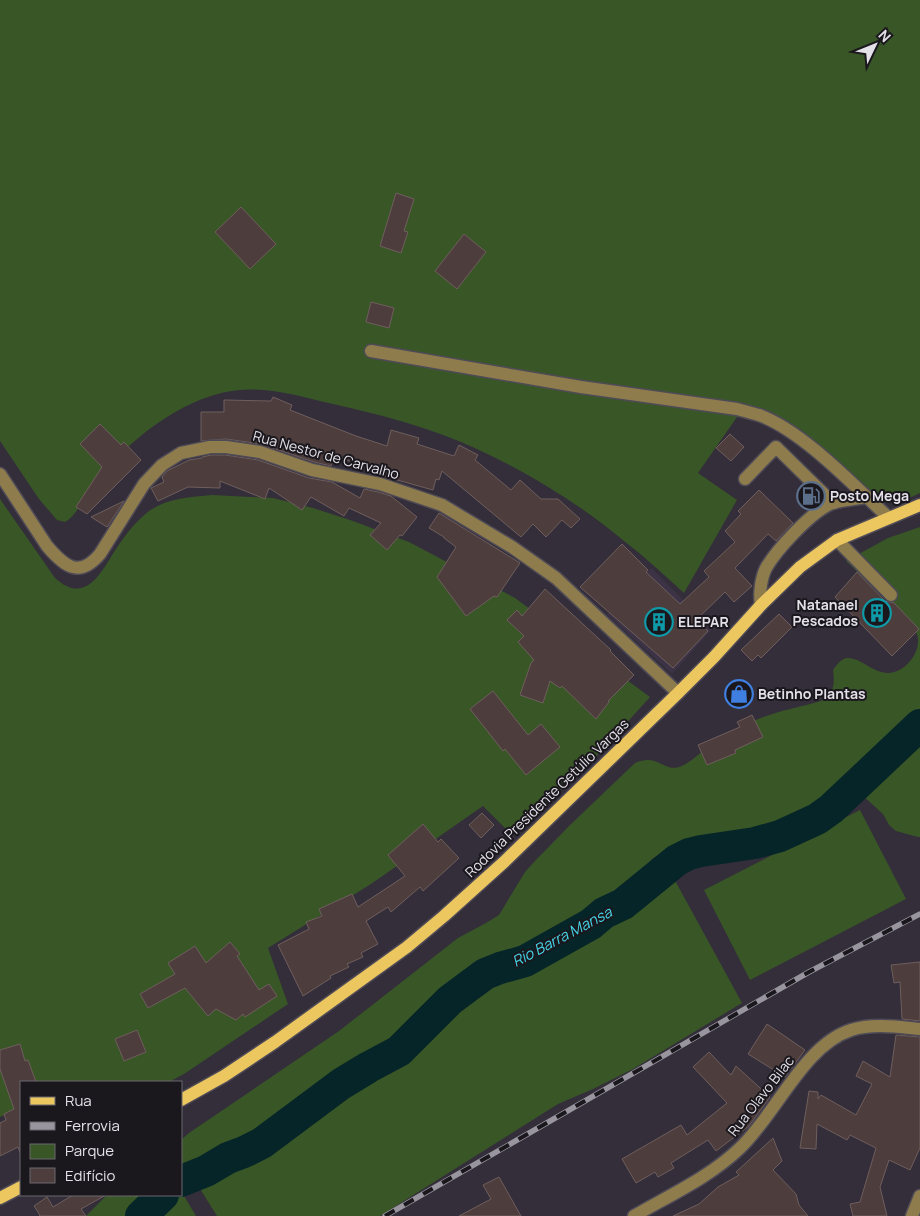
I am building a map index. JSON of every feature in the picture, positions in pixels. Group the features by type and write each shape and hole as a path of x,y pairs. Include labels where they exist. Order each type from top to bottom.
{"main road":[{"name":"Rodovia Presidente Getúlio Vargas","path":"182,1099 224,1076 275,1042 407,947 504,862 678,693 714,657 760,606 800,567 837,540 920,504"},
{"path":"0,1198 20,1188"}],"street":[{"path":"371,351 580,387 737,409 760,416 779,425 800,439 888,517"},
{"name":"Rua Nestor de Carvalho","path":"0,474 47,546 68,566 80,569 92,563 100,554 144,484 171,458 181,453 210,447 226,447 260,452 312,470 405,491 456,512 536,563 572,593 678,693"},
{"path":"745,479 776,447 833,504"},
{"path":"760,606 763,577 766,569 775,554 796,532 819,511 833,504 866,497"},
{"path":"837,540 891,595"},
{"name":"Rua Olavo Bilac","path":"634,1216 708,1174 725,1162 756,1132 808,1062 830,1040 852,1029 869,1027 920,1029"},
{"path":"912,1216 920,1196"}],"shaded area":[{"name":"ELEPAR","path":"651,568 712,629 672,674 607,614"}],"green space":[{"path":"0,0 920,0 920,493 900,500 882,501 865,496 849,487 784,433 765,424 737,417 698,473 737,500 684,593 639,553 590,514 516,468 460,441 425,428 296,395 263,390 246,390 230,391 212,396 193,403 165,418 139,437 115,459 94,483 70,519 65,522 57,520 39,499 0,441"},
{"path":"212,495 273,498 313,508 409,542 515,598 650,697 594,759 512,835 483,806 371,884 268,948 288,1004 184,1074 171,1081 20,1081 20,1107 0,1117 0,499 55,578 66,586 76,589 91,583 98,576 127,533 149,511 164,503"},
{"path":"920,527 920,716 827,798 809,811 759,833 738,838 705,835 663,852 652,859 619,897 584,922 521,953 493,960 484,965 443,997 392,1049 353,1065 249,1140 206,1164 182,1175 182,1139 339,1031 458,938 499,915 525,872 569,826 635,763 649,760 673,768 679,767 688,763 715,742 756,720 774,713 821,701 829,695 833,688 833,670 843,659 858,660 872,668 888,673 899,670 909,663 917,647 918,636 909,621 846,561 888,538"},
{"path":"920,736 920,837 918,837 896,831 889,825 883,814 861,794"},
{"path":"860,810 906,899 750,980 704,890"},
{"path":"672,875 742,1003 633,1069 558,1104 380,1216 217,1216 197,1184 250,1161 361,1085 400,1062 428,1041 477,991 491,981 525,971 630,907"},
{"path":"182,1193 196,1216 150,1216 172,1196 182,1196"},
{"path":"106,1196 156,1196 133,1216 86,1216"}],"building":[{"path":"396,193 414,199 404,231 408,232 401,253 380,246"},
{"path":"241,207 276,244 250,269 215,232"},
{"path":"464,234 486,252 457,289 435,271"},
{"path":"371,302 394,308 389,328 366,322"},
{"path":"273,397 292,405 290,410 387,446 391,430 419,438 417,444 454,456 459,445 478,455 475,460 511,490 520,480 541,499 558,499 580,519 571,528 562,520 546,537 533,524 521,537 442,471 439,480 436,479 433,490 372,473 374,469 334,456 331,466 261,444 226,439 201,441 201,412 224,412 224,400 271,401"},
{"path":"100,424 121,445 124,442 141,460 87,514 76,507 102,467 80,444"},
{"path":"730,434 744,447 731,461 716,448"},
{"path":"211,455 258,460 309,478 332,482 360,498 364,489 378,492 391,496 417,517 402,536 400,535 387,550 370,535 381,523 349,508 344,516 311,497 302,510 269,488 265,499 220,481 220,488 188,487 158,501 151,488 164,482 162,477 167,471 189,460"},
{"path":"759,490 793,523 776,541 768,534 735,568 752,586 734,602 725,592 696,620 708,631 673,668 580,587 622,544 648,570 646,572 680,604 709,577 704,571 735,542 725,531 741,514 738,511"},
{"path":"124,501 107,527 91,517"},
{"path":"439,513 520,563 497,597 494,596 466,616 437,577 456,547 429,528"},
{"name":"Natanael Pescados","path":"857,572 885,601 894,603 919,629 892,656 835,597"},
{"path":"545,589 611,650 634,675 608,701 596,719 562,686 560,688 550,681 543,703 520,695 531,663 534,660 518,642 524,636 507,620 517,610 522,616"},
{"path":"779,614 792,627 761,658 758,655 752,661 741,650"},
{"path":"493,691 528,735 541,724 560,747 526,775 505,749 503,751 470,709"},
{"path":"752,715 763,737 735,750 736,753 707,765 698,745 740,727 737,722"},
{"path":"482,813 494,825 481,838 469,825"},
{"path":"423,824 438,842 441,839 459,858 423,891 420,887 391,912 388,907 366,921 378,944 361,953 363,957 347,964 349,967 330,976 331,978 303,996 278,945 309,929 306,922 322,916 319,909 352,894 358,907 405,876 388,855"},
{"path":"230,942 240,954 237,956 259,990 269,984 277,996 245,1017 243,1014 236,1020 216,1009 208,1016 185,988 148,1008 140,994 175,974 168,963 195,946 206,963"},
{"path":"920,962 920,1021 902,1019 900,982 894,983 891,965"},
{"path":"767,1024 805,1050 785,1077 748,1054"},
{"path":"137,1030 146,1052 124,1061 115,1039"},
{"path":"896,1035 920,1037 920,1148 910,1170 889,1160 880,1187 887,1216 853,1216 850,1204 860,1202 876,1148 850,1135 847,1140 817,1124 816,1149 800,1148 809,1091 818,1092 818,1099 821,1095 856,1115 872,1084 856,1076 863,1061 890,1077"},
{"path":"20,1044 25,1061 28,1060 36,1081 20,1081 20,1152 18,1147 0,1156 0,1123 6,1120 4,1114 14,1109 0,1069 0,1050"},
{"path":"709,1052 731,1075 736,1066 770,1097 749,1126 716,1151 708,1140 671,1163 674,1168 658,1177 655,1172 636,1183 622,1159 681,1125 687,1135 727,1103 693,1067"},
{"path":"773,1138 782,1161 773,1170 796,1194 799,1205 808,1216 673,1216 699,1204 718,1187 739,1175 736,1172"},
{"path":"499,1177 521,1216 459,1216 491,1199 483,1185"},
{"path":"71,1196 104,1196 81,1209 86,1216 39,1216 34,1206 47,1197 53,1207"}],"waterway":[{"name":"Rio Barra Mansa","path":"182,1181 206,1171 228,1158 262,1143 341,1084 399,1051 450,1000 485,974 525,961 591,924 604,913 623,904 677,860 701,851 755,843 780,836 817,819 831,809 920,725"},
{"name":"Rio Barra Mansa","path":"141,1216 162,1196"}],"railway":[{"path":"385,1216 809,972 920,914"}],"place":[{"name":"Posto Mega","path":"811,496"},
{"name":"Natanael Pescados","path":"877,613"},
{"name":"ELEPAR","path":"659,622"},
{"name":"Betinho Plantas","path":"739,694"}]}
